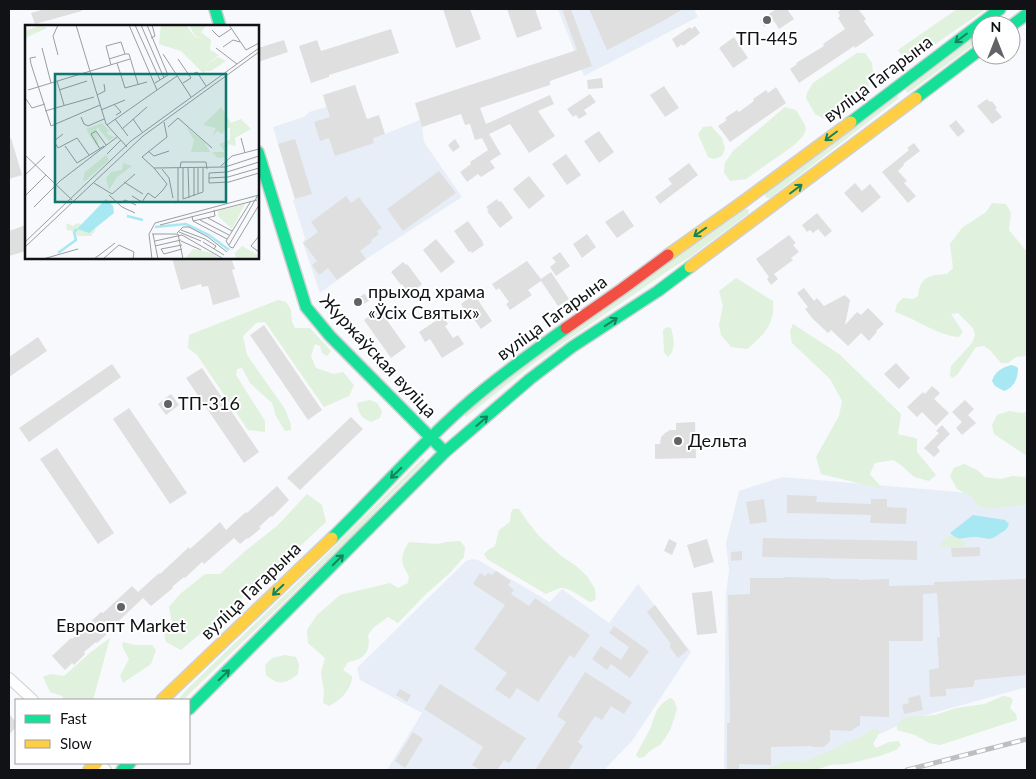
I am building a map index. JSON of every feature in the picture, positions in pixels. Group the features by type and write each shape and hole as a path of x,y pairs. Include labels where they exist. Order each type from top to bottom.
{"main road":[{"path":"215,9 220,25"},
{"name":"вуліца Гагарына","path":"163,699 351,520 385,483 457,413 528,355 740,204 1000,9"},
{"name":"вуліца Гагарына","path":"190,708 445,452 530,379 572,347 658,291 971,58"},
{"name":"Журжаўская вуліца","path":"259,155 306,307 330,336 445,452"},
{"path":"763,187 760,192 763,202 769,205 776,204"},
{"path":"740,204 746,204 752,208 754,214 752,221"}],"street":[{"path":"9,678 32,699"}],"shaded area":[{"path":"558,9 694,9 698,17 584,76"},
{"path":"355,85 366,119 385,134 420,120 424,142 462,197 366,259 320,293 303,243 305,238 293,200 295,199 273,127 304,117 309,112 326,107 323,95"},
{"path":"782,477 1019,497 1027,493 1027,687 915,718 797,770 724,770 726,593 729,570 726,543 739,491"},
{"path":"478,560 550,602 562,589 609,623 638,584 691,652 632,741 604,770 387,770 422,713 360,680 357,668 466,561"}],"green space":[{"path":"957,9 986,9 977,15 971,15 971,19 912,60 906,61 898,50"},
{"path":"971,39 971,46 908,93 904,89"},
{"path":"857,53 865,53 872,63 873,73 868,88 836,116 827,120 815,114 806,98 813,83"},
{"path":"896,95 899,98 770,198 765,196 766,193"},
{"path":"785,107 796,110 805,125 806,129 803,136 793,146 746,179 730,181 724,173 725,163 733,151"},
{"path":"711,126 722,138 725,149 722,156 714,159 708,157 698,134 703,127"},
{"path":"992,203 1006,204 1011,213 1009,230 1027,252 1027,355 1016,357 1008,363 1001,363 984,346 976,347 957,375 952,378 950,375 951,366 972,343 975,335 973,328 958,313 951,314 963,332 959,337 951,336 895,312 897,304 903,298 913,299 918,296 921,284 927,278 947,274 953,268 950,244 962,228 986,212"},
{"path":"745,209 748,209 748,214 690,257 534,363 466,417 464,414 532,358"},
{"path":"736,278 773,301 770,323 759,339 747,349 731,347 721,335 719,325 723,306 719,291"},
{"path":"278,300 286,302 291,310 292,322 295,328 310,328 331,351 327,356 322,353 320,346 315,344 311,356 316,368 334,374 343,372 354,385 349,396 324,407 265,322 256,323 243,336 247,355 285,409 291,430 285,431 276,416 272,403 250,383 242,368 237,369 236,375 265,421 265,432 248,430 197,355 188,348 189,335"},
{"path":"793,324 839,354 901,414 898,434 917,439 917,452 936,475 929,481 914,477 893,460 875,463 870,474 881,487 878,488 821,474 816,457 839,416 842,401 830,379 792,343 790,331"},
{"path":"667,327 671,328 674,344 668,357 664,352 663,330"},
{"path":"370,400 377,403 382,411 380,418 371,422 361,415 357,403"},
{"path":"1009,411 1027,412 1027,456 994,434 992,425 997,415"},
{"path":"423,458 425,461 362,526 184,699 179,699 186,690 319,562"},
{"path":"964,464 977,470 985,477 1001,479 1013,476 1025,477 1027,472 1027,504 988,509 977,505 972,497 957,489 950,476 954,468"},
{"path":"307,494 322,505 326,522 270,574 181,650 166,642 164,633 172,623 169,607 180,594 205,574 220,574 277,526"},
{"path":"513,509 519,509 539,536 587,576 595,589 596,599 591,602 565,588 559,588 546,594 487,559 484,554 495,546 499,530 510,522"},
{"path":"949,536 957,536 965,542 965,546 949,548 940,545"},
{"path":"460,541 465,547 464,557 398,623 388,617 373,628 368,635 369,646 366,653 359,659 348,662 343,670 352,676 348,690 333,704 329,706 323,703 324,692 321,673 325,658 308,643 307,630 317,615 340,595 390,583 398,588 408,583 409,576 402,559 409,542 437,544"},
{"path":"110,638 93,699 64,699 62,696 50,692 43,677 50,674 64,676"},
{"path":"123,642 135,645 152,645 156,650 151,664 123,683 120,676 129,659 122,646"},
{"path":"285,655 296,657 299,665 298,674 286,682 270,679 266,675 265,665 272,658"},
{"path":"1003,696 1010,697 1013,700 1010,708 1016,714 1017,720 940,745 929,743 915,735 897,730 897,724 906,717 935,715 956,708 984,704"},
{"path":"670,698 674,700 677,709 671,728 660,745 644,757 639,758 636,755 657,711"},
{"path":"875,729 880,731 873,744 876,748 889,742 898,741 901,745 896,750 880,756 847,764 830,765 816,770 763,770 787,761 805,761"}],"water":[{"path":"1011,365 1018,368 1017,375 1013,385 1004,391 995,386 992,381 999,370"},
{"path":"973,515 1005,520 1009,524 997,536 989,539 976,537 957,538 950,533"}],"building":[{"path":"45,9 81,9 82,11 35,24 31,13"},
{"path":"443,9 470,9 481,39 456,48"},
{"path":"507,9 535,9 542,29 517,38"},
{"path":"562,9 571,9 592,66 550,81 550,85 480,108 486,124 550,95 554,104 538,111 555,136 529,153 510,124 489,134 501,154 490,161 495,168 481,177 478,174 467,182 460,172 471,164 470,162 488,150 482,138 475,140 470,124 465,125 461,114 422,127 415,103 577,50"},
{"path":"589,9 683,9 607,50"},
{"path":"776,9 787,9 794,19 779,29 774,21 764,27 760,20"},
{"path":"842,9 858,9 866,19 864,21 874,35 855,48 854,46 799,83 790,69 845,29 838,18 840,16 838,12"},
{"path":"695,26 700,33 683,46 682,44 677,48 672,39 690,27 691,29"},
{"path":"391,29 399,53 329,75 329,77 311,83 299,46 317,40 321,51"},
{"path":"734,37 748,58 733,68 719,48"},
{"path":"284,40 288,52 259,62 259,48"},
{"path":"602,78 603,88 588,89 587,80"},
{"path":"355,85 367,119 379,115 385,134 373,138 374,143 335,156 329,138 320,141 314,122 330,117 323,95"},
{"path":"664,86 679,108 665,117 650,95"},
{"path":"776,87 786,103 730,142 718,126 727,120 725,118 737,110 739,112 766,90 768,93"},
{"path":"590,94 596,102 584,110 587,114 579,119 576,115 573,117 567,109"},
{"path":"987,99 990,102 992,101 997,108 995,109 1002,117 992,124 977,106"},
{"path":"956,120 965,131 958,137 949,126"},
{"path":"599,131 614,152 599,163 584,141"},
{"path":"11,138 22,175 9,179 9,139"},
{"path":"295,139 312,194 295,199 278,144"},
{"path":"455,139 460,147 453,152 448,145"},
{"path":"914,143 920,151 903,164 898,171 907,181 904,183 916,196 908,203 882,172 909,150 907,148"},
{"path":"566,154 581,175 567,185 552,164"},
{"path":"689,163 698,175 660,204 655,197 672,184 668,179"},
{"path":"439,171 456,193 403,231 387,209"},
{"path":"529,176 545,196 529,209 513,189"},
{"path":"855,183 862,191 870,184 881,197 862,213 844,193"},
{"path":"346,196 351,203 359,197 382,228 377,231 379,234 371,240 372,242 360,251 366,259 337,280 328,268 319,275 312,265 317,261 303,243 318,232 311,222"},
{"path":"497,199 499,202 501,201 513,218 500,228 486,207"},
{"path":"623,210 634,226 617,238 605,222"},
{"path":"817,213 832,231 825,237 818,229 813,233 810,230 807,232 802,225"},
{"path":"468,221 484,245 472,253 471,251 469,252 454,231"},
{"path":"25,225 25,251 9,256 9,231"},
{"path":"587,234 596,247 582,258 573,244"},
{"path":"789,235 796,243 793,245 799,252 791,258 793,260 774,274 778,279 771,285 767,279 769,277 756,259"},
{"path":"436,239 455,262 441,273 423,250"},
{"path":"560,252 570,266 556,276 550,267 556,262 552,258"},
{"path":"172,259 231,259 235,269 232,270 240,297 213,305 208,286 202,287 201,284 181,290"},
{"path":"527,261 541,279 551,272 569,299 558,306 541,281 528,290 532,295 510,310 506,304 509,302 499,288 496,290 492,284"},
{"path":"403,262 407,264 422,284 409,295 391,272"},
{"path":"804,288 814,301 817,298 824,306 845,295 850,300 845,325 857,312 861,315 868,308 884,324 869,341 861,333 848,346 831,330 828,333 805,309 808,307 797,293"},
{"path":"474,290 481,298 478,300 492,321 481,329 461,304 468,299 466,296"},
{"name":"прыход храма «Ўсіх Святых»","path":"365,294 369,301 356,308 352,300"},
{"path":"379,309 406,347 391,358 364,320"},
{"path":"443,316 448,324 445,326 453,338 458,335 464,344 442,358 430,339 425,342 419,332"},
{"path":"264,325 322,410 308,420 250,335"},
{"path":"38,337 47,351 9,377 9,357"},
{"path":"896,363 910,378 899,389 884,374"},
{"path":"112,364 121,377 29,442 19,428"},
{"path":"202,368 259,452 244,463 186,378"},
{"path":"932,386 940,393 934,399 949,413 936,426 922,412 917,417 907,407 923,392 925,394"},
{"name":"ТП-316","path":"171,394 179,405 166,415 158,404"},
{"path":"965,400 974,409 968,415 976,423 962,435 956,428 962,422 952,412"},
{"path":"129,408 187,493 170,504 113,419"},
{"path":"351,417 363,429 300,490 287,478"},
{"name":"Дельта","path":"695,422 696,458 655,459 655,444 660,444 661,437 665,433 670,430 676,430 676,423"},
{"path":"942,425 950,434 937,447 940,451 934,457 924,448 939,433 936,431"},
{"path":"57,448 114,533 98,544 40,459"},
{"path":"277,486 289,500 248,539 240,544 234,538 204,564 202,562 151,606 143,598 108,633 84,652 85,654 74,665 72,663 65,670 52,656 132,586 138,592 220,522 226,530"},
{"path":"787,495 817,496 816,502 871,504 871,499 887,499 887,507 907,508 906,524 870,523 871,515 787,513"},
{"path":"764,499 767,522 750,524 746,502"},
{"path":"763,538 917,541 917,560 762,557"},
{"path":"669,539 677,543 672,555 664,551"},
{"path":"707,539 714,562 694,568 687,545"},
{"path":"980,547 980,556 952,557 951,548"},
{"path":"742,551 742,560 731,561 731,552"},
{"path":"496,571 511,581 508,585 514,590 511,594 529,606 535,598 590,635 574,658 570,655 538,702 517,688 510,699 495,689 507,673 474,649 505,605 473,584 480,573 485,576 488,573 492,575"},
{"path":"784,577 859,580 889,579 889,586 934,585 934,582 1027,579 1027,675 975,680 973,687 946,689 946,696 930,697 929,670 939,668 937,637 940,637 937,593 923,594 923,641 889,641 889,717 860,716 860,725 851,731 830,730 830,741 824,747 771,747 771,765 739,764 739,770 727,770 727,723 730,723 728,595 750,594 750,578"},
{"path":"712,591 717,633 697,635 692,593"},
{"path":"655,605 688,650 678,658 669,646 671,644 647,612"},
{"path":"614,626 649,651 630,678 611,664 607,670 592,659 601,646 621,660 629,647 609,633"},
{"path":"585,672 632,702 624,714 611,706 602,720 595,716 578,742 583,746 568,770 535,770 566,722 557,716"},
{"path":"440,684 526,738 509,763 504,760 497,770 480,770 472,765 483,747 424,709"},
{"path":"400,689 411,695 407,702 396,695"},
{"path":"920,695 923,710 904,714 902,705 909,703 908,698"},
{"path":"9,714 15,721 15,728 9,735"},
{"path":"413,732 423,739 405,768 395,761"}],"railway":[{"path":"907,770 1027,739"}],"traffic: fast":[{"path":"215,9 220,25"},
{"path":"851,122 1000,9"},
{"path":"1021,18 1027,14"},
{"path":"916,98 971,57"},
{"path":"259,155 306,307 330,336 445,452"},
{"path":"190,708 445,452 530,379 572,347 658,291 690,267"},
{"path":"332,538 461,409 499,377 566,328"},
{"path":"122,770 129,764"}],"traffic: slow":[{"path":"690,267 916,98"},
{"path":"668,255 851,122"},
{"path":"163,699 332,538"},
{"path":"89,770 96,764"}],"traffic: jam":[{"path":"566,328 668,255"}],"place":[{"name":"ТП-445","path":"767,20"},
{"name":"прыход храма «Ўсіх Святых»","path":"358,302"},
{"name":"ТП-316","path":"168,404"},
{"name":"Дельта","path":"678,441"},
{"name":"Евроопт Market","path":"121,607"}]}
